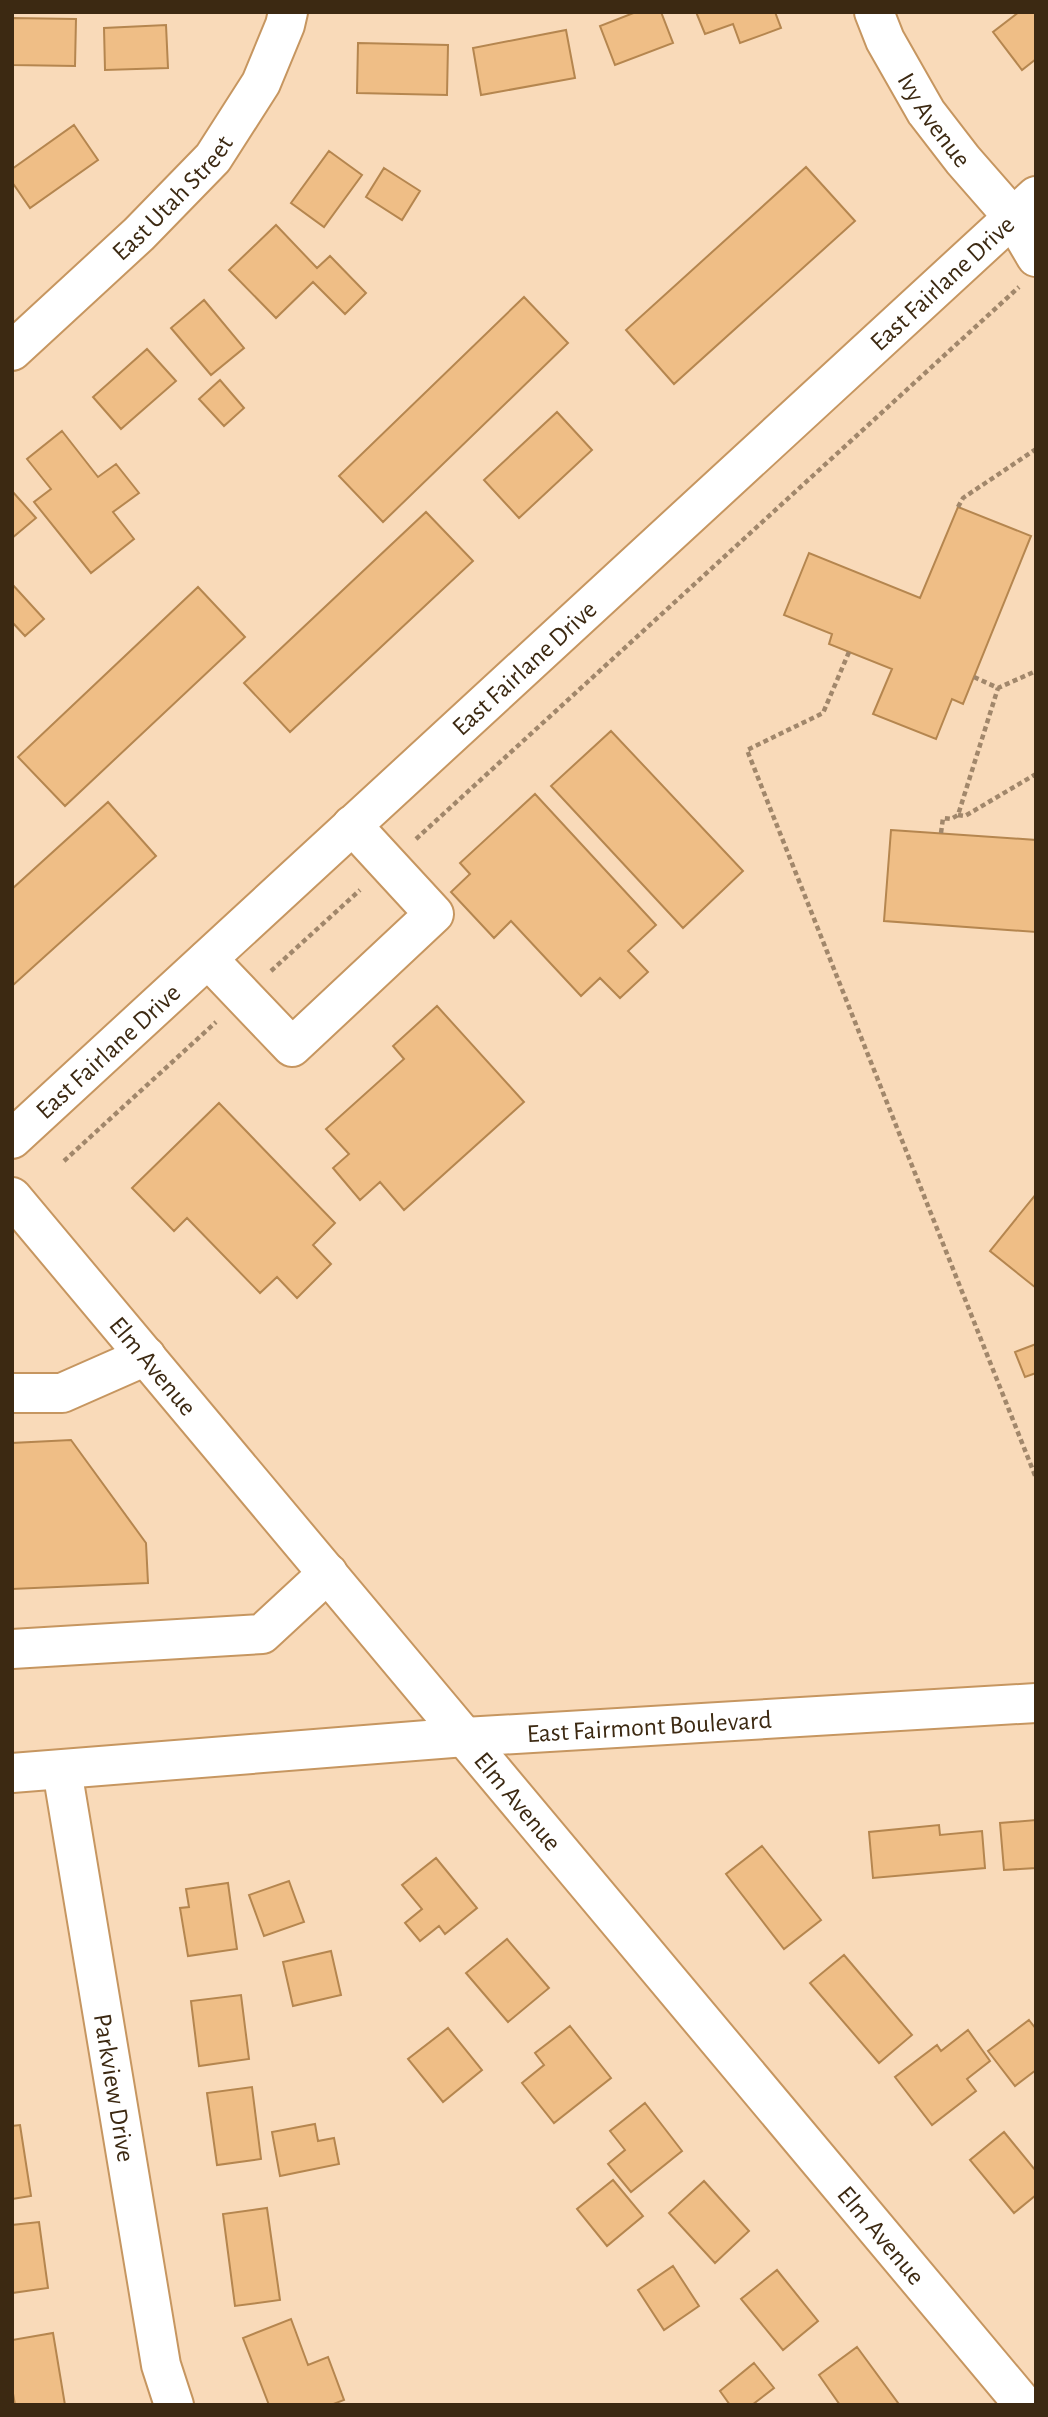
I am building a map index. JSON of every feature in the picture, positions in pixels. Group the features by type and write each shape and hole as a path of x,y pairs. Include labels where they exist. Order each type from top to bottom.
{"street":[{"name":"East Utah Street","path":"12,351 139,234 212,158 261,83 288,12"},
{"name":"Ivy Avenue","path":"874,12 885,40 926,112 963,160 1024,206 1031,269"},
{"name":"East Fairlane Drive","path":"12,1139 1024,206"},
{"path":"208,959 292,1047 434,914 352,825"},
{"name":"Elm Avenue","path":"12,1197 1024,2405"},
{"path":"12,1393 62,1393 146,1356"},
{"path":"12,1649 262,1634 328,1573"},
{"name":"East Fairmont Boulevard","path":"12,1773 465,1737 1036,1703"},
{"name":"Parkview Drive","path":"62,1770 160,2365 174,2405"}],"path":[{"path":"64,1161 388,865 1031,269"},
{"path":"958,507 963,498 1036,449"},
{"path":"849,652 823,713 747,750 1036,1478"},
{"path":"958,815 998,688 1036,671"},
{"path":"974,677 998,688"},
{"path":"941,832 943,818 965,816 1036,774"}],"building":[{"path":"636,12 661,12 673,43 615,65 600,26"},
{"path":"696,12 775,12 781,28 740,43 733,24 705,34"},
{"path":"1019,12 1036,12 1036,59 1022,70 993,32"},
{"path":"12,18 76,19 75,66 12,65"},
{"path":"166,25 168,68 105,70 104,28"},
{"path":"566,30 575,78 481,95 473,48"},
{"path":"358,43 448,45 447,95 357,93"},
{"path":"74,125 98,160 30,208 12,182 12,169"},
{"path":"329,151 362,175 324,227 291,203"},
{"path":"806,167 855,221 674,384 626,330"},
{"path":"384,168 420,191 402,220 366,197"},
{"path":"276,225 317,268 330,256 366,293 345,314 313,282 276,318 229,270"},
{"path":"524,297 568,343 383,522 339,476"},
{"path":"204,300 244,348 211,375 171,328"},
{"path":"147,349 176,381 121,429 93,397"},
{"path":"220,380 244,408 224,426 199,399"},
{"path":"557,412 592,450 519,518 484,480"},
{"path":"62,431 98,477 116,464 139,493 113,512 134,539 91,573 34,502 51,489 27,459"},
{"path":"12,491 36,518 12,538"},
{"path":"958,507 1031,536 963,704 952,699 936,739 873,714 892,669 829,644 832,634 784,615 809,553 920,598"},
{"path":"426,512 473,561 290,732 244,683"},
{"path":"12,584 44,619 25,636 12,622"},
{"path":"198,587 245,637 65,806 18,757"},
{"path":"611,731 743,871 683,928 551,786"},
{"path":"535,794 656,925 628,951 648,972 620,998 600,978 581,996 511,921 494,938 451,892 470,874 460,863"},
{"path":"108,802 156,856 12,986 12,889"},
{"path":"891,830 1036,840 1036,932 884,921"},
{"path":"437,1006 524,1102 404,1210 380,1182 360,1200 333,1168 349,1154 326,1129 404,1059 393,1046"},
{"path":"219,1103 335,1223 313,1245 331,1264 297,1298 277,1277 260,1293 187,1218 174,1231 132,1188"},
{"path":"1036,1194 1036,1288 990,1251"},
{"path":"1036,1344 1036,1373 1025,1377 1015,1352"},
{"path":"71,1440 146,1543 148,1583 12,1589 12,1443"},
{"path":"1036,1820 1036,1868 1004,1870 1000,1823"},
{"path":"939,1825 940,1835 982,1831 985,1868 873,1878 869,1832"},
{"path":"762,1846 821,1920 784,1949 726,1874"},
{"path":"436,1858 477,1908 445,1934 439,1926 420,1941 405,1923 422,1909 402,1885"},
{"path":"289,1881 304,1922 264,1936 249,1895"},
{"path":"228,1883 237,1949 188,1956 180,1908 189,1907 186,1889"},
{"path":"507,1939 549,1988 508,2022 466,1973"},
{"path":"331,1951 341,1995 293,2006 283,1962"},
{"path":"844,1955 912,2035 879,2063 810,1983"},
{"path":"241,1995 249,2059 199,2066 191,2001"},
{"path":"1029,2020 1036,2029 1036,2070 1015,2086 988,2051"},
{"path":"570,2026 611,2078 554,2123 522,2083 544,2065 535,2053"},
{"path":"448,2028 482,2070 443,2102 408,2059"},
{"path":"968,2030 990,2061 967,2079 976,2091 932,2125 895,2077 937,2045 941,2051"},
{"path":"252,2087 261,2159 217,2165 207,2093"},
{"path":"645,2103 682,2151 631,2192 608,2164 625,2150 610,2131"},
{"path":"315,2124 318,2141 334,2138 339,2164 280,2176 272,2132"},
{"path":"20,2125 31,2196 12,2199 12,2126"},
{"path":"1004,2132 1036,2171 1036,2195 1014,2213 970,2160"},
{"path":"613,2180 643,2216 607,2246 577,2209"},
{"path":"704,2181 749,2231 715,2263 669,2213"},
{"path":"267,2208 280,2300 235,2306 223,2214"},
{"path":"39,2222 48,2288 12,2293 12,2225"},
{"path":"673,2266 699,2306 664,2330 638,2290"},
{"path":"777,2270 818,2321 783,2350 741,2299"},
{"path":"291,2319 308,2365 328,2357 344,2400 331,2405 269,2405 243,2338"},
{"path":"53,2333 65,2405 15,2405 12,2388 12,2340"},
{"path":"857,2347 898,2403 896,2405 840,2405 819,2375"},
{"path":"754,2363 774,2388 752,2405 730,2405 720,2391"}]}
